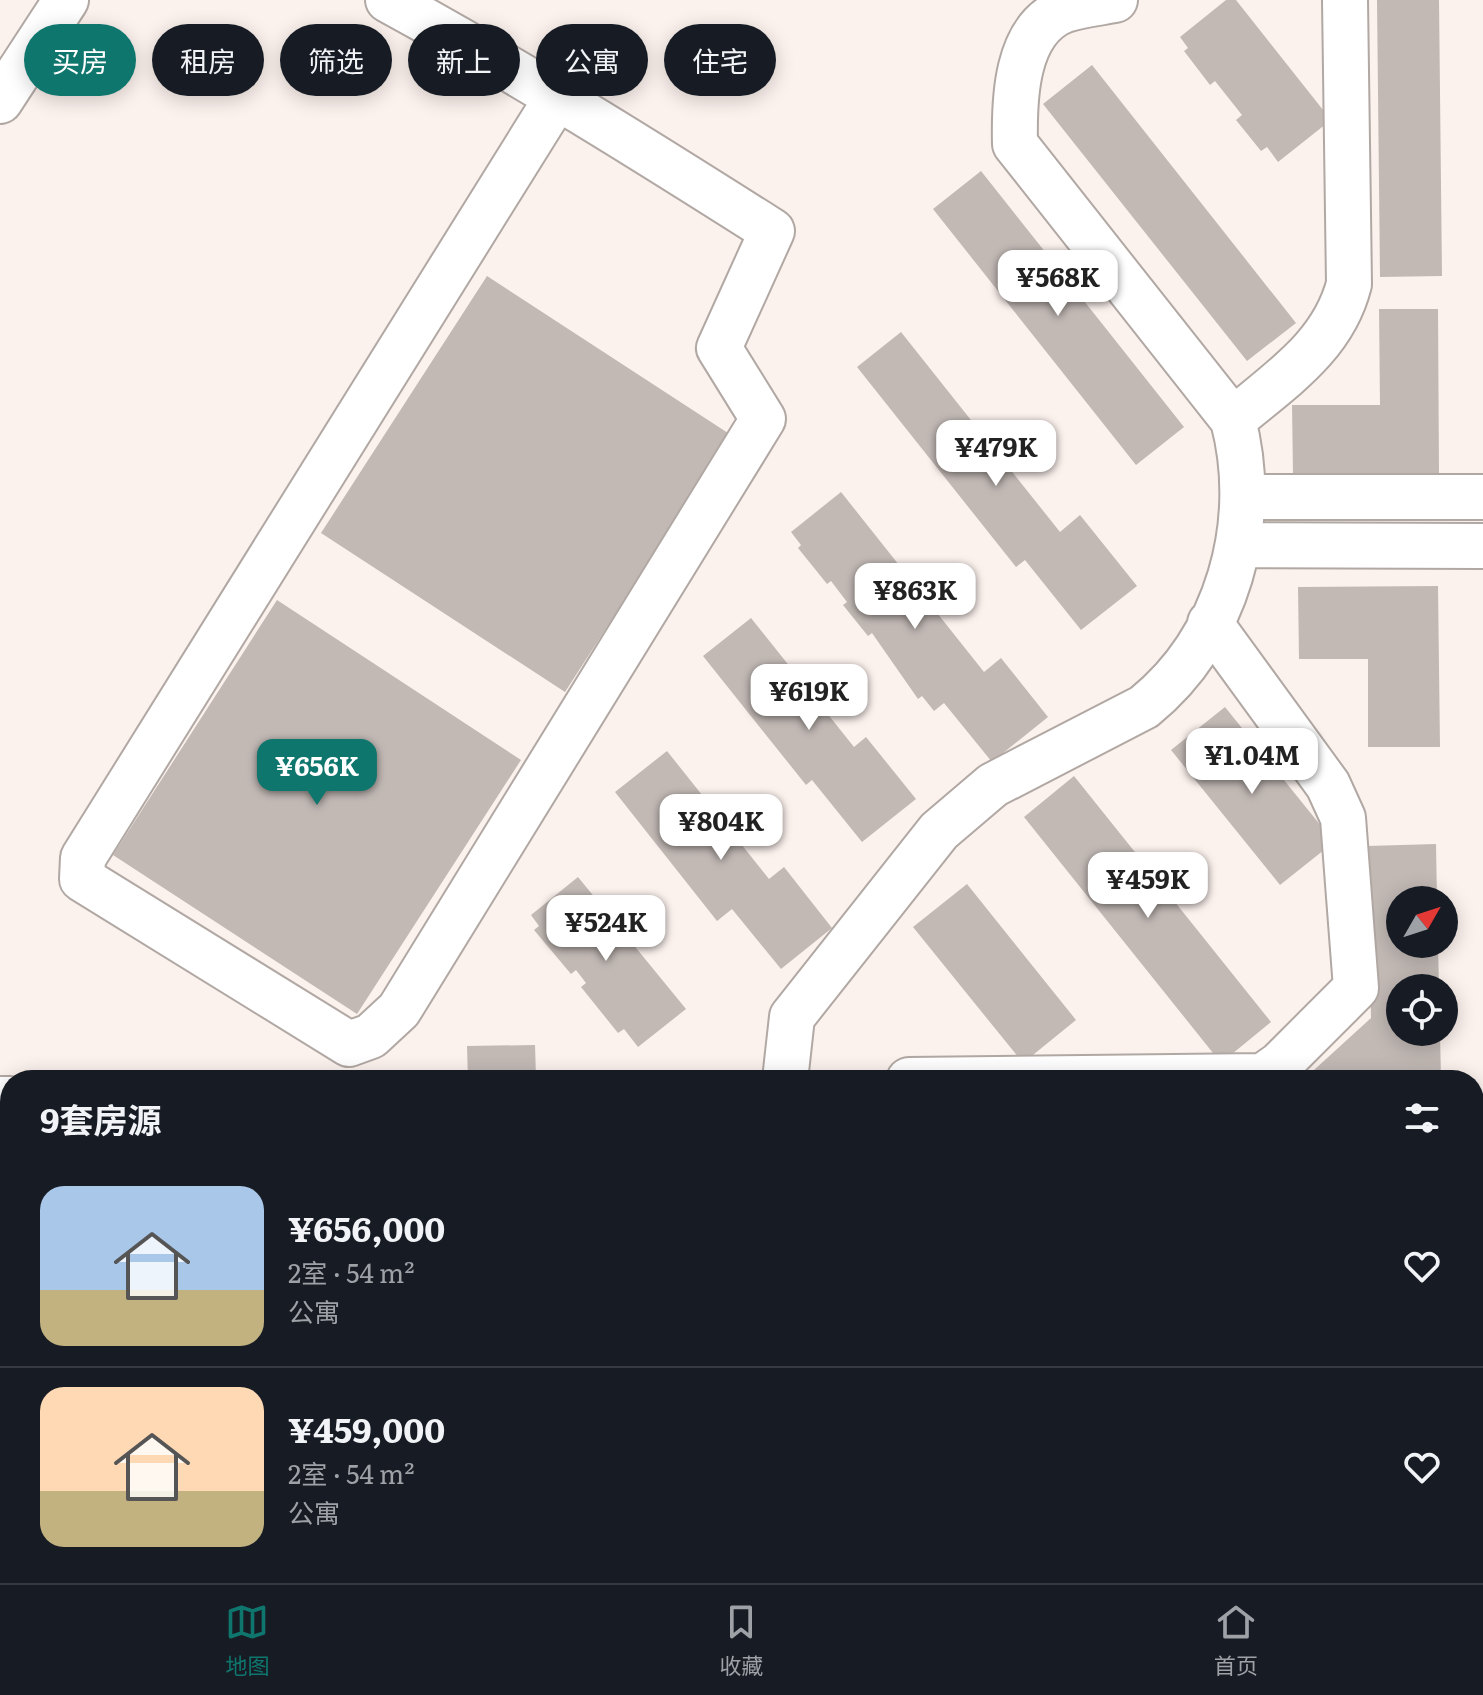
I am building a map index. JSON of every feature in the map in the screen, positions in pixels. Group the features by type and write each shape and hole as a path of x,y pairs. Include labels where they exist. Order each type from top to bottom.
{"street":[{"path":"0,101 66,0"},
{"path":"388,0 536,84"},
{"path":"786,1070 792,1017 939,831 993,785 1144,707 1179,672 1210,623 1239,545 1245,497 1244,471 1233,420 1015,144 1014,104 1030,44 1041,29 1063,10 1115,0"},
{"path":"1233,420 1314,350 1337,321 1344,303 1349,284 1345,0"},
{"path":"558,96 772,231 719,348 763,419 399,1010 371,1036 349,1044 82,879 83,858 558,96"},
{"path":"1245,497 1483,497"},
{"path":"1239,545 1483,546"},
{"path":"1210,623 1328,785 1343,818 1356,988 1272,1070"}],"building":[{"path":"1226,0 1236,0 1331,120 1278,162 1267,147 1261,151 1236,120 1242,115 1215,81 1210,85 1184,51 1188,48 1180,37"},
{"path":"1377,0 1439,0 1442,276 1380,277"},
{"path":"1092,65 1296,323 1247,361 1043,104"},
{"path":"981,171 1184,427 1136,465 933,209"},
{"path":"487,276 731,435 565,692 321,533"},
{"path":"1379,309 1438,309 1439,473 1293,474 1292,405 1380,405"},
{"path":"901,332 1060,532 1080,515 1137,586 1081,630 1025,560 1016,567 857,367"},
{"path":"841,492 984,672 1001,658 1048,717 992,762 944,703 934,711 922,696 918,699 872,633 868,636 843,605 847,602 831,581 827,584 798,548 801,545 791,532"},
{"path":"1438,586 1440,747 1368,747 1368,659 1299,659 1298,587"},
{"path":"277,600 521,760 357,1014 113,855"},
{"path":"751,618 854,747 866,737 916,799 862,842 812,780 806,785 703,656"},
{"path":"1225,707 1334,842 1280,885 1171,750"},
{"path":"667,751 769,879 784,867 832,928 781,969 732,909 717,921 615,792"},
{"path":"1074,776 1271,1022 1221,1063 1024,817"},
{"path":"1436,844 1437,886 1386,886 1386,958 1438,958 1439,974 1386,974 1386,1046 1440,1046 1441,1070 1314,1070 1371,1018 1367,846"},
{"path":"578,877 686,1009 638,1047 624,1029 618,1033 581,987 586,983 576,970 571,974 534,930 539,926 531,915"},
{"path":"967,884 1076,1020 1023,1063 913,927"},
{"path":"535,1045 536,1070 468,1070 467,1046"}]}
